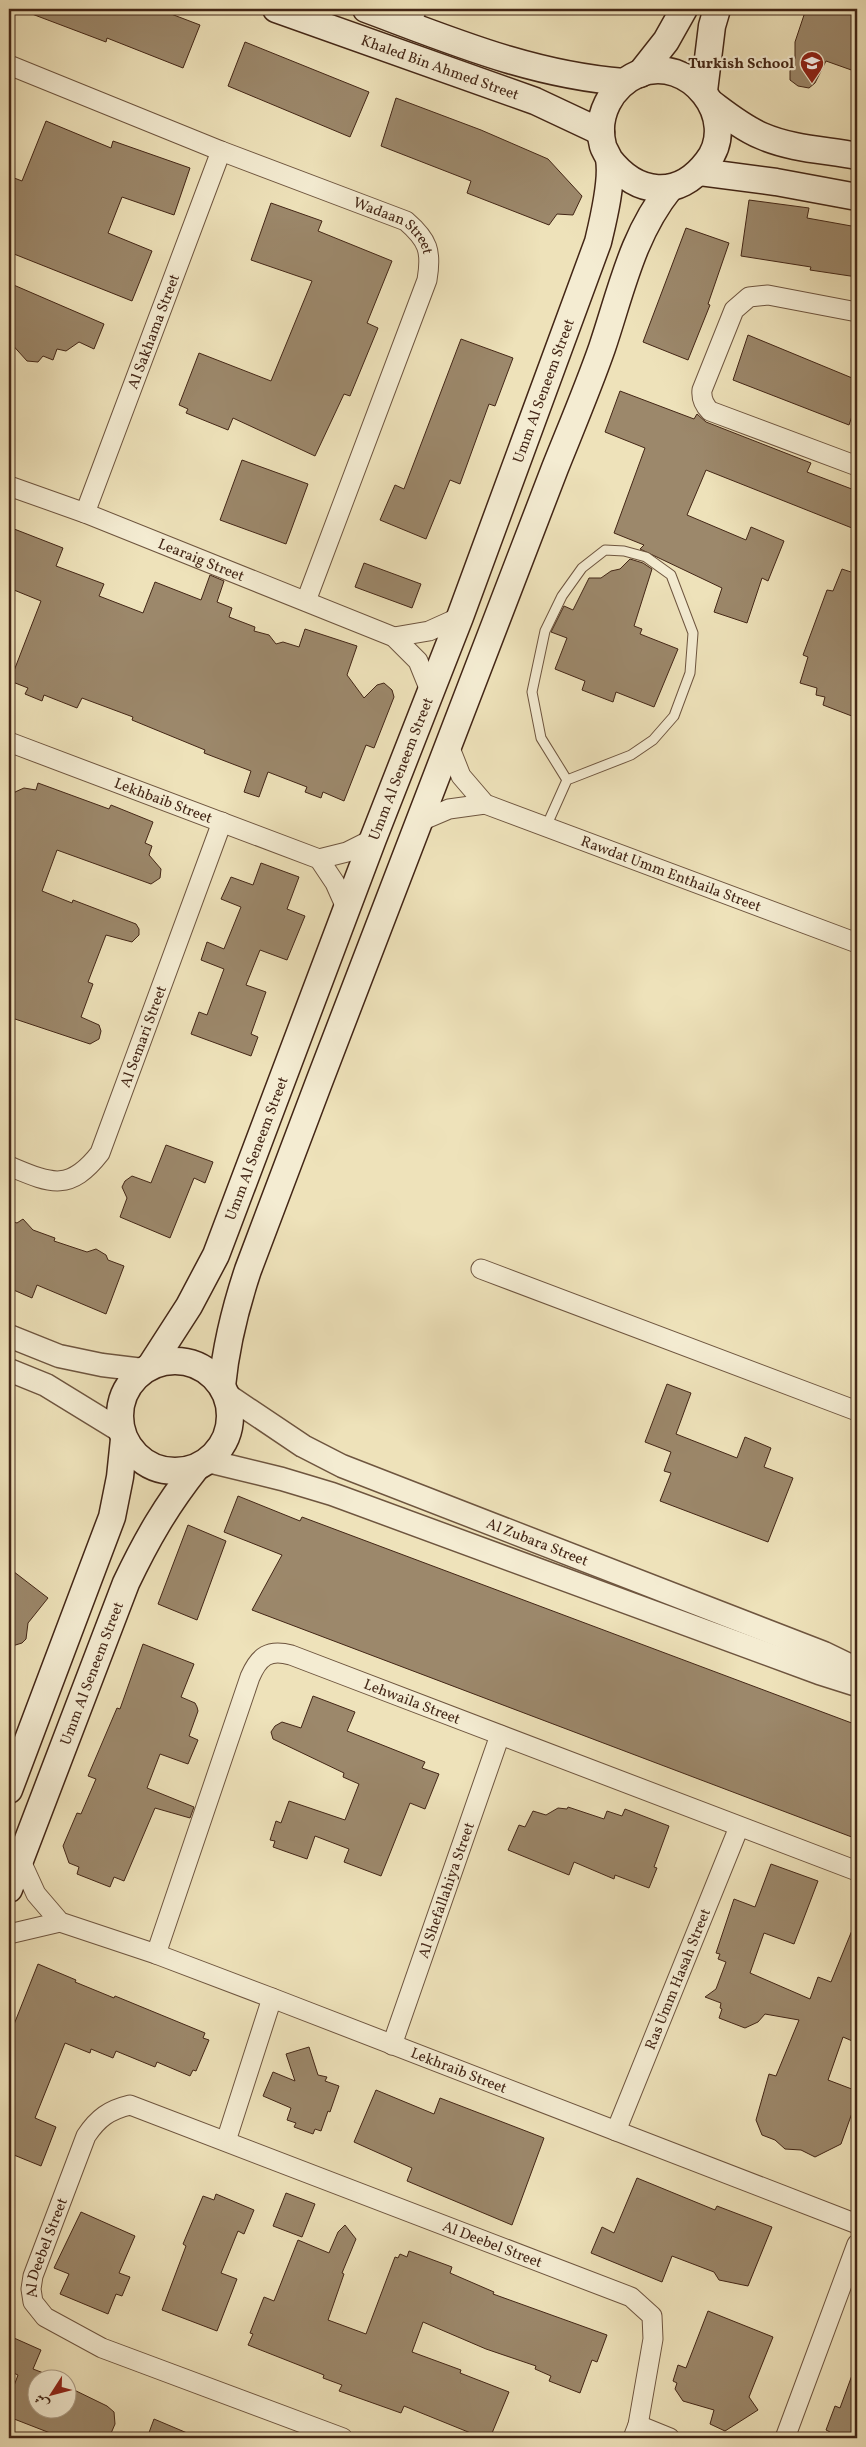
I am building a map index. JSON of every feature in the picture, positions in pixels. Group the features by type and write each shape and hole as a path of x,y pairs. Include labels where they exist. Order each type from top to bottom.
{"main road":[{"name":"Khaled Bin Ahmed Street","path":"276,9 535,101 601,132"},
{"name":"Khaled Bin Ahmed Street","path":"366,9 417,17 528,67 579,78 632,78"},
{"path":"684,9 666,41 632,78 611,96 603,113 601,132 603,146 609,159 619,172 633,182 650,188 670,188 684,183 700,172 711,158 717,141 718,123 707,97 712,26 717,9"},
{"path":"632,78 657,71 675,72 691,80 707,97 740,125 763,136 786,144 857,156"},
{"name":"Umm Al Seneem Street","path":"147,1368 189,1306 216,1256 372,839 460,617 598,242 607,198 609,159"},
{"path":"700,172 776,182 857,198"},
{"path":"122,1435 133,1453 146,1464 179,1472 202,1464 220,1448 228,1432 230,1414 224,1391 225,1352 232,1320 248,1270 416,823 601,350 633,251 642,228 670,188"},
{"path":"9,1790 112,1517 120,1477 122,1435 120,1403 132,1379 147,1368 170,1360 190,1362 208,1371 224,1391"},
{"name":"Umm Al Seneem Street","path":"9,1890 126,1583 146,1540 168,1503 202,1464"}],"street":[{"name":"Wadaan Street","path":"9,65 221,151 406,221 419,232 428,246 430,262 427,280 306,601"},
{"name":"Al Sakhama Street","path":"85,513 221,151"},
{"path":"857,312 768,295 749,297 734,310 701,396 710,411 857,466"},
{"name":"Learaig Street","path":"9,486 85,513 394,637 418,661 431,693"},
{"path":"394,637 429,631 460,617"},
{"name":"Lekhbaib Street","path":"9,742 319,859"},
{"name":"Rawdat Umm Enthaila Street","path":"448,743 461,776 485,804 857,943"},
{"path":"416,823 449,810 485,804"},
{"name":"Al Semari Street","path":"9,1166 41,1179 60,1181 76,1178 89,1168 100,1153 222,822"},
{"path":"347,910 335,883 319,859 347,852 372,839"},
{"path":"481,1269 857,1411"},
{"path":"9,1336 59,1356 102,1365 147,1368"},
{"path":"9,1370 46,1385 122,1435"},
{"name":"Al Zubara Street","path":"224,1391 302,1446 342,1466 824,1653 857,1669"},
{"name":"Al Zubara Street","path":"202,1464 282,1479 332,1494 819,1673 857,1685"},
{"name":"Lehwaila Street","path":"156,1954 250,1677 263,1655 272,1652 291,1655 857,1871"},
{"name":"Al Shefallahiya Street","path":"392,2044 500,1735"},
{"name":"Ras Umm Hasah Street","path":"616,2131 739,1827"},
{"path":"9,1934 60,1922 36,1894 20,1859"},
{"name":"Lekhraib Street","path":"60,1922 156,1954 857,2224"},
{"path":"226,2141 272,1998"},
{"name":"Al Deebel Street","path":"342,2438 102,2348 45,2317 33,2302 31,2289 33,2276 83,2145 95,2123 104,2114 115,2108 130,2106 631,2297 652,2316 653,2338 635,2432 670,2438"},
{"path":"785,2438 857,2244"}],"lane":[{"path":"546,827 567,780 631,756 653,740 674,716 690,673 693,634 680,597 671,575 646,557 624,551 605,550 582,568 562,596 545,631 532,692 541,738 567,780"}],"building":[{"path":"24,9 158,9 200,25 183,68 107,38 106,42 24,11"},
{"path":"806,9 857,9 857,72 826,61 815,83 809,88 798,86 790,80 790,71 795,58 795,42"},
{"path":"245,42 369,92 350,137 228,86"},
{"path":"396,98 481,130 548,159 582,196 573,215 557,214 549,225 467,193 471,181 381,146"},
{"path":"46,121 111,148 113,141 190,168 174,215 122,197 108,233 152,251 132,301 9,252 9,176 22,181"},
{"path":"749,200 809,208 807,218 857,227 857,277 810,270 811,267 741,256"},
{"path":"271,203 322,221 318,231 392,261 367,323 378,328 350,396 344,394 315,456 233,418 228,430 186,413 188,409 179,405 199,353 271,381 312,281 251,260"},
{"path":"686,228 729,243 708,304 710,305 688,360 643,342"},
{"path":"9,283 104,324 94,349 79,342 66,351 57,349 53,360 43,356 38,362 27,361 9,341"},
{"path":"748,335 857,380 857,401 849,425 733,380"},
{"path":"461,339 513,358 495,406 489,404 460,484 450,480 426,539 380,520 395,485 404,489"},
{"path":"620,391 694,419 697,414 706,422 811,463 807,472 857,491 857,530 706,470 687,515 746,540 751,527 784,541 768,581 762,578 747,623 714,612 722,588 640,549 644,545 614,533 645,448 605,432"},
{"path":"242,460 308,484 286,544 220,520"},
{"path":"9,527 63,548 56,566 104,584 99,596 143,613 155,582 201,600 210,575 224,581 217,602 232,608 229,617 255,627 254,631 269,635 276,644 283,642 299,647 305,629 357,646 347,675 364,698 377,685 384,683 392,690 394,697 374,748 366,745 344,801 323,792 321,798 305,792 307,787 268,772 259,797 244,792 251,771 204,753 205,750 132,720 133,717 82,698 77,708 44,695 42,701 25,694 28,688 10,681 41,601 9,588"},
{"path":"630,559 643,563 652,569 634,626 642,629 640,634 678,649 654,707 616,692 613,702 582,690 585,681 555,669 567,638 551,632 564,606 573,610 589,578 601,578 611,571 620,569"},
{"path":"364,563 421,584 412,608 355,587"},
{"path":"842,569 857,574 857,718 823,705 825,697 816,695 817,688 800,683 808,657 803,655 827,590 833,591"},
{"path":"38,783 109,809 111,805 153,822 145,843 152,846 149,855 161,869 160,878 151,884 57,850 42,891 72,903 73,900 136,924 139,929 139,935 132,942 106,935 88,982 93,984 81,1017 99,1025 101,1031 99,1039 90,1044 9,1017 9,809 15,792 24,788 36,790"},
{"path":"261,863 299,877 287,909 305,916 287,960 260,950 246,985 266,992 251,1034 258,1037 251,1056 191,1034 199,1012 207,1015 224,969 201,960 207,942 224,949 241,907 221,899 231,877 253,885"},
{"path":"166,1145 213,1162 205,1183 194,1178 170,1238 120,1217 127,1198 122,1187 125,1181 132,1176 151,1183"},
{"path":"23,1219 33,1230 55,1238 54,1241 87,1252 96,1249 106,1255 108,1260 124,1266 106,1314 37,1285 32,1298 9,1288 9,1220 17,1223"},
{"path":"667,1384 691,1393 676,1434 737,1458 745,1437 771,1448 764,1467 793,1478 768,1542 660,1501 671,1473 664,1471 671,1452 645,1442"},
{"path":"238,1496 300,1521 302,1517 857,1725 857,1839 252,1610 282,1555 224,1532"},
{"path":"188,1525 226,1541 197,1620 158,1604"},
{"path":"9,1568 48,1598 28,1623 26,1639 22,1643 9,1647"},
{"path":"143,1644 194,1664 181,1697 195,1703 197,1707 198,1711 189,1736 198,1740 188,1764 160,1754 147,1788 194,1807 190,1818 155,1808 124,1881 114,1877 110,1887 77,1874 79,1867 69,1863 63,1846 77,1813 81,1814 96,1779 88,1776 117,1708 120,1709"},
{"path":"313,1696 355,1712 347,1731 425,1762 422,1768 439,1774 425,1809 410,1803 381,1876 344,1862 349,1849 315,1836 307,1859 273,1847 275,1841 270,1840 276,1821 281,1823 289,1801 345,1820 359,1784 343,1777 344,1773 273,1739 271,1732 275,1726 282,1722 301,1728"},
{"path":"568,1807 604,1819 607,1811 622,1816 625,1809 669,1826 654,1867 657,1868 649,1888 615,1875 614,1879 574,1862 569,1875 508,1850 519,1825 525,1827 533,1811 546,1815 558,1808 567,1809"},
{"path":"771,1864 818,1881 794,1944 764,1933 750,1973 810,1999 818,1977 831,1982 857,1918 857,2043 843,2037 828,2080 857,2091 857,2099 841,2144 815,2157 801,2150 785,2149 775,2140 762,2135 756,2120 769,2074 776,2076 799,2020 765,2014 758,2022 745,2028 719,2018 722,2009 720,2008 721,2003 705,1997 716,1989 726,1962 718,1959 720,1954 716,1953 734,1899 755,1907"},
{"path":"38,1964 76,1980 75,1982 114,1998 115,1996 205,2033 203,2038 209,2040 196,2071 193,2070 190,2076 157,2062 155,2067 116,2051 113,2058 91,2049 90,2053 65,2043 35,2118 56,2127 41,2166 9,2153 9,2037"},
{"path":"309,2047 318,2075 327,2077 325,2081 339,2086 321,2131 315,2129 313,2134 294,2127 296,2123 287,2120 291,2108 263,2096 273,2072 295,2081 286,2054"},
{"path":"376,2090 434,2114 440,2098 544,2138 512,2225 407,2181 412,2168 354,2142"},
{"path":"637,2178 715,2210 717,2206 772,2227 748,2286 719,2280 714,2272 672,2256 662,2282 591,2253 602,2227 614,2233"},
{"path":"286,2193 315,2204 302,2237 273,2226"},
{"path":"216,2194 254,2210 244,2234 238,2231 221,2273 237,2279 217,2331 162,2310 186,2246 183,2244 203,2196 214,2200"},
{"path":"81,2212 135,2236 119,2273 130,2277 122,2296 116,2294 108,2314 60,2294 69,2274 54,2268"},
{"path":"345,2225 356,2239 342,2273 344,2274 328,2320 366,2334 395,2257 398,2258 400,2254 407,2257 409,2251 452,2267 450,2273 494,2292 493,2294 607,2335 597,2362 592,2360 580,2393 549,2381 551,2376 535,2369 536,2366 486,2349 423,2322 412,2352 461,2370 460,2373 509,2392 490,2438 483,2438 404,2406 401,2413 339,2391 342,2385 323,2378 324,2375 248,2345 253,2334 250,2333 264,2297 274,2301 298,2240 329,2253 338,2232"},
{"path":"708,2311 773,2337 749,2397 758,2410 725,2431 710,2424 714,2410 683,2401 675,2389 677,2383 673,2381 678,2365 686,2368"},
{"path":"14,2338 41,2350 33,2369 36,2370 28,2370 28,2420 78,2420 78,2392 107,2406 114,2412 115,2424 109,2438 63,2438 9,2417 9,2399 18,2375 9,2371 9,2352"},
{"path":"855,2367 857,2368 857,2438 827,2438 830,2432 826,2430 835,2406 840,2408"},
{"path":"154,2419 199,2438 147,2438"}],"place":[{"name":"Turkish School","path":"812,84"}]}
